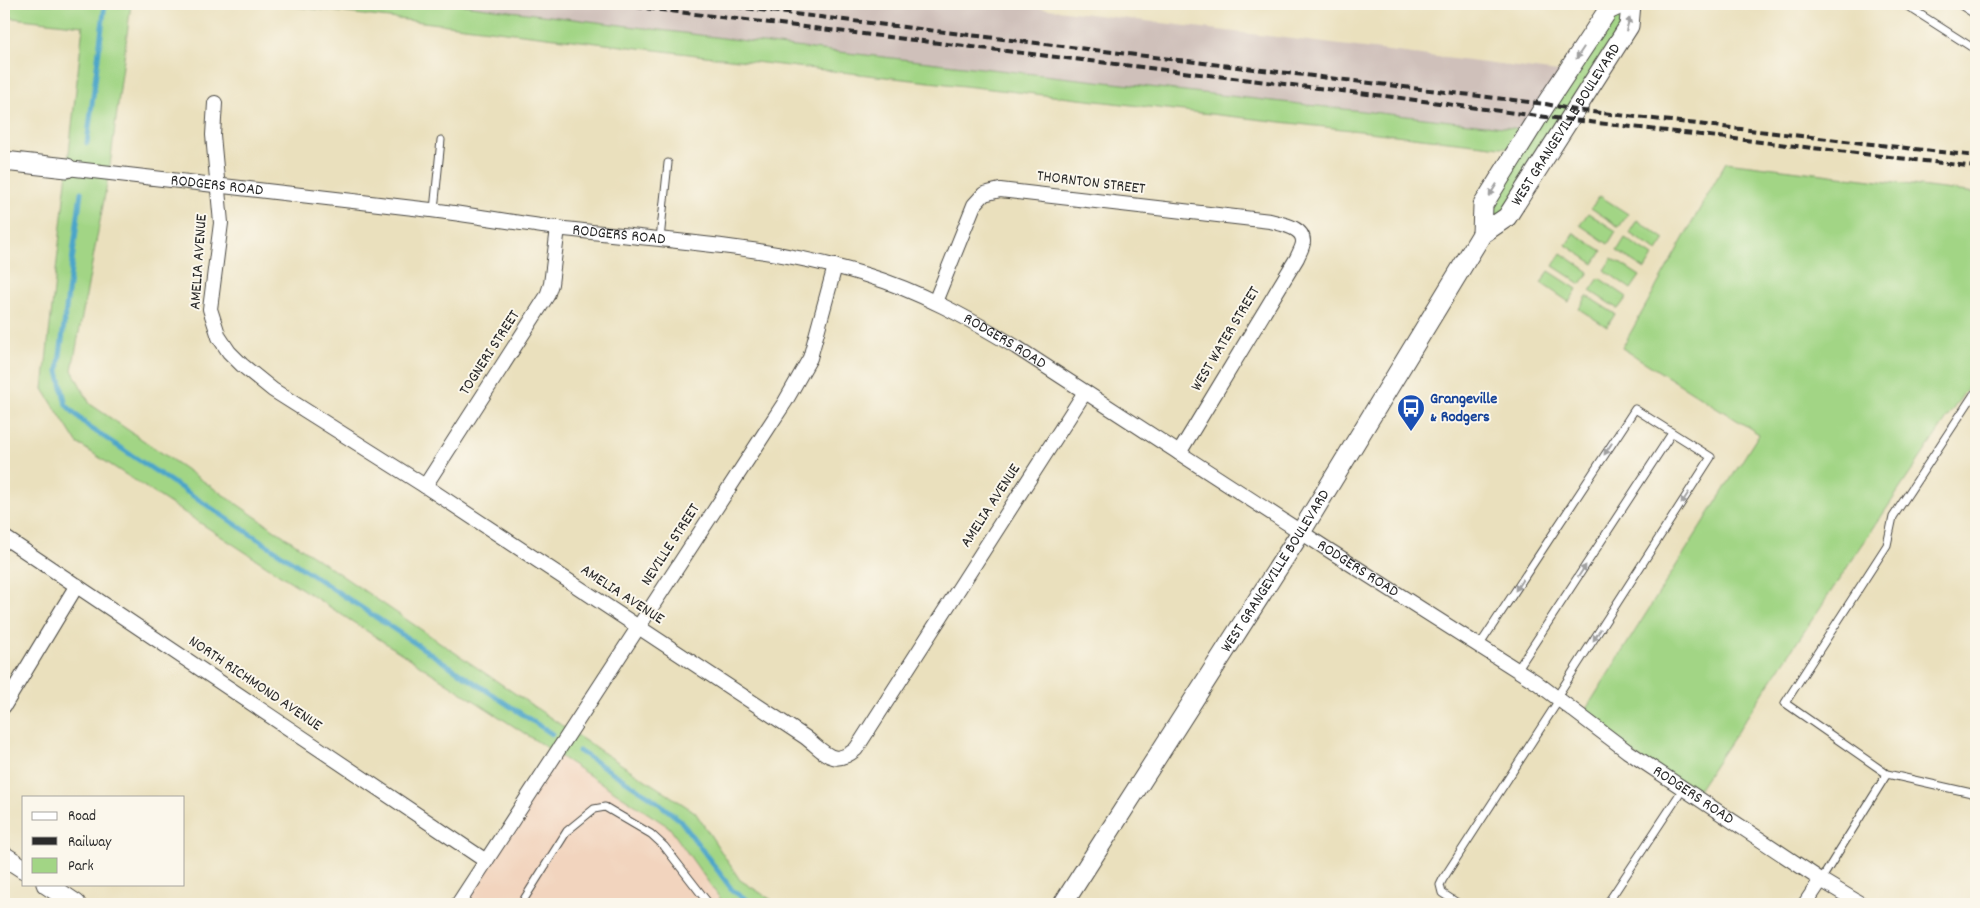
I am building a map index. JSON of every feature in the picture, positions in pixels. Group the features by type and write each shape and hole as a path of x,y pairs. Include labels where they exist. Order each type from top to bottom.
{"main road":[{"name":"WEST GRANGEVILLE BOULEVARD","path":"1482,234 1484,205 1546,104 1608,10 1621,4"},
{"name":"WEST GRANGEVILLE BOULEVARD","path":"1063,904 1301,532 1482,234 1507,217 1629,26 1631,4"},
{"name":"RODGERS ROAD","path":"4,161 67,168"},
{"path":"4,856 22,868"},
{"path":"49,886 76,904"}],"street":[{"name":"AMELIA AVENUE","path":"215,103 213,135 221,223 210,309 212,321 219,337 242,365 273,390 425,486 806,737 830,756 839,759 846,757 856,750 1085,392"},
{"name":"RODGERS ROAD","path":"67,168 434,210 558,228 660,239 769,254 835,266 900,287 975,322 1085,392 1517,670 1604,735 1821,880 1861,904"},
{"name":"THORNTON STREET","path":"935,302 974,206 984,194 1000,190 1270,221 1291,226 1302,236 1304,244"},
{"name":"TOGNERI STREET","path":"425,486 547,296 551,284 558,228"},
{"name":"WEST WATER STREET","path":"1179,453 1304,244"},
{"name":"NEVILLE STREET","path":"458,904 785,402 810,358 835,266"},
{"name":"NORTH RICHMOND AVENUE","path":"4,537 486,860"},
{"path":"4,706 77,585"},
{"path":"1805,904 1821,880"}],"lane":[{"path":"1904,4 1976,50"},
{"path":"1959,4 1976,15"},
{"path":"434,210 441,140"},
{"path":"660,239 668,163"},
{"path":"1976,398 1974,394 1893,517 1887,545 1785,703 1886,774 1976,794"},
{"path":"1459,904 1442,893 1440,885 1443,879 1711,457 1635,409 1479,646"},
{"path":"1517,670 1672,432"},
{"path":"1821,880 1886,774"},
{"path":"1607,904 1684,789"},
{"path":"521,904 567,831 594,809 605,807 651,834 664,846 709,904"}],"shaded area":[{"path":"455,4 1008,4 1567,73 1530,130 786,46"},
{"path":"555,754 669,827 724,904 458,904"}],"green space":[{"path":"4,4 131,4 109,173 72,370 90,404 570,731 695,812 740,880 778,904 724,904 669,827 77,443 43,389 83,26 4,17"},
{"path":"273,4 455,4 786,46 1530,130 1621,4 1629,26 1507,217 1482,234 1483,205 1518,149 780,65"},
{"path":"1726,162 1976,193 1976,375 1694,796 1581,717 1759,434 1622,348"},
{"path":"1600,196 1628,214 1619,227 1591,208"},
{"path":"1588,213 1616,231 1608,244 1580,225"},
{"path":"1637,220 1665,239 1657,251 1629,233"},
{"path":"1574,233 1602,251 1594,264 1566,245"},
{"path":"1625,238 1653,256 1645,269 1617,251"},
{"path":"1561,253 1589,272 1581,284 1553,266"},
{"path":"1612,258 1640,276 1631,289 1604,270"},
{"path":"1549,271 1577,289 1569,302 1541,283"},
{"path":"1599,278 1627,297 1618,309 1590,291"},
{"path":"1587,296 1615,314 1607,327 1579,309"}],"waterway":[{"path":"87,143 105,4"},
{"path":"81,192 58,371 66,405 89,427 552,734"},
{"path":"579,751 652,798 680,820 733,891 754,904"}],"railway":[{"path":"611,4 1976,167"},
{"path":"711,4 1546,104 1575,110 1976,156"}],"place":[{"name":"Grangeville & Rodgers","path":"1411,432"}]}
